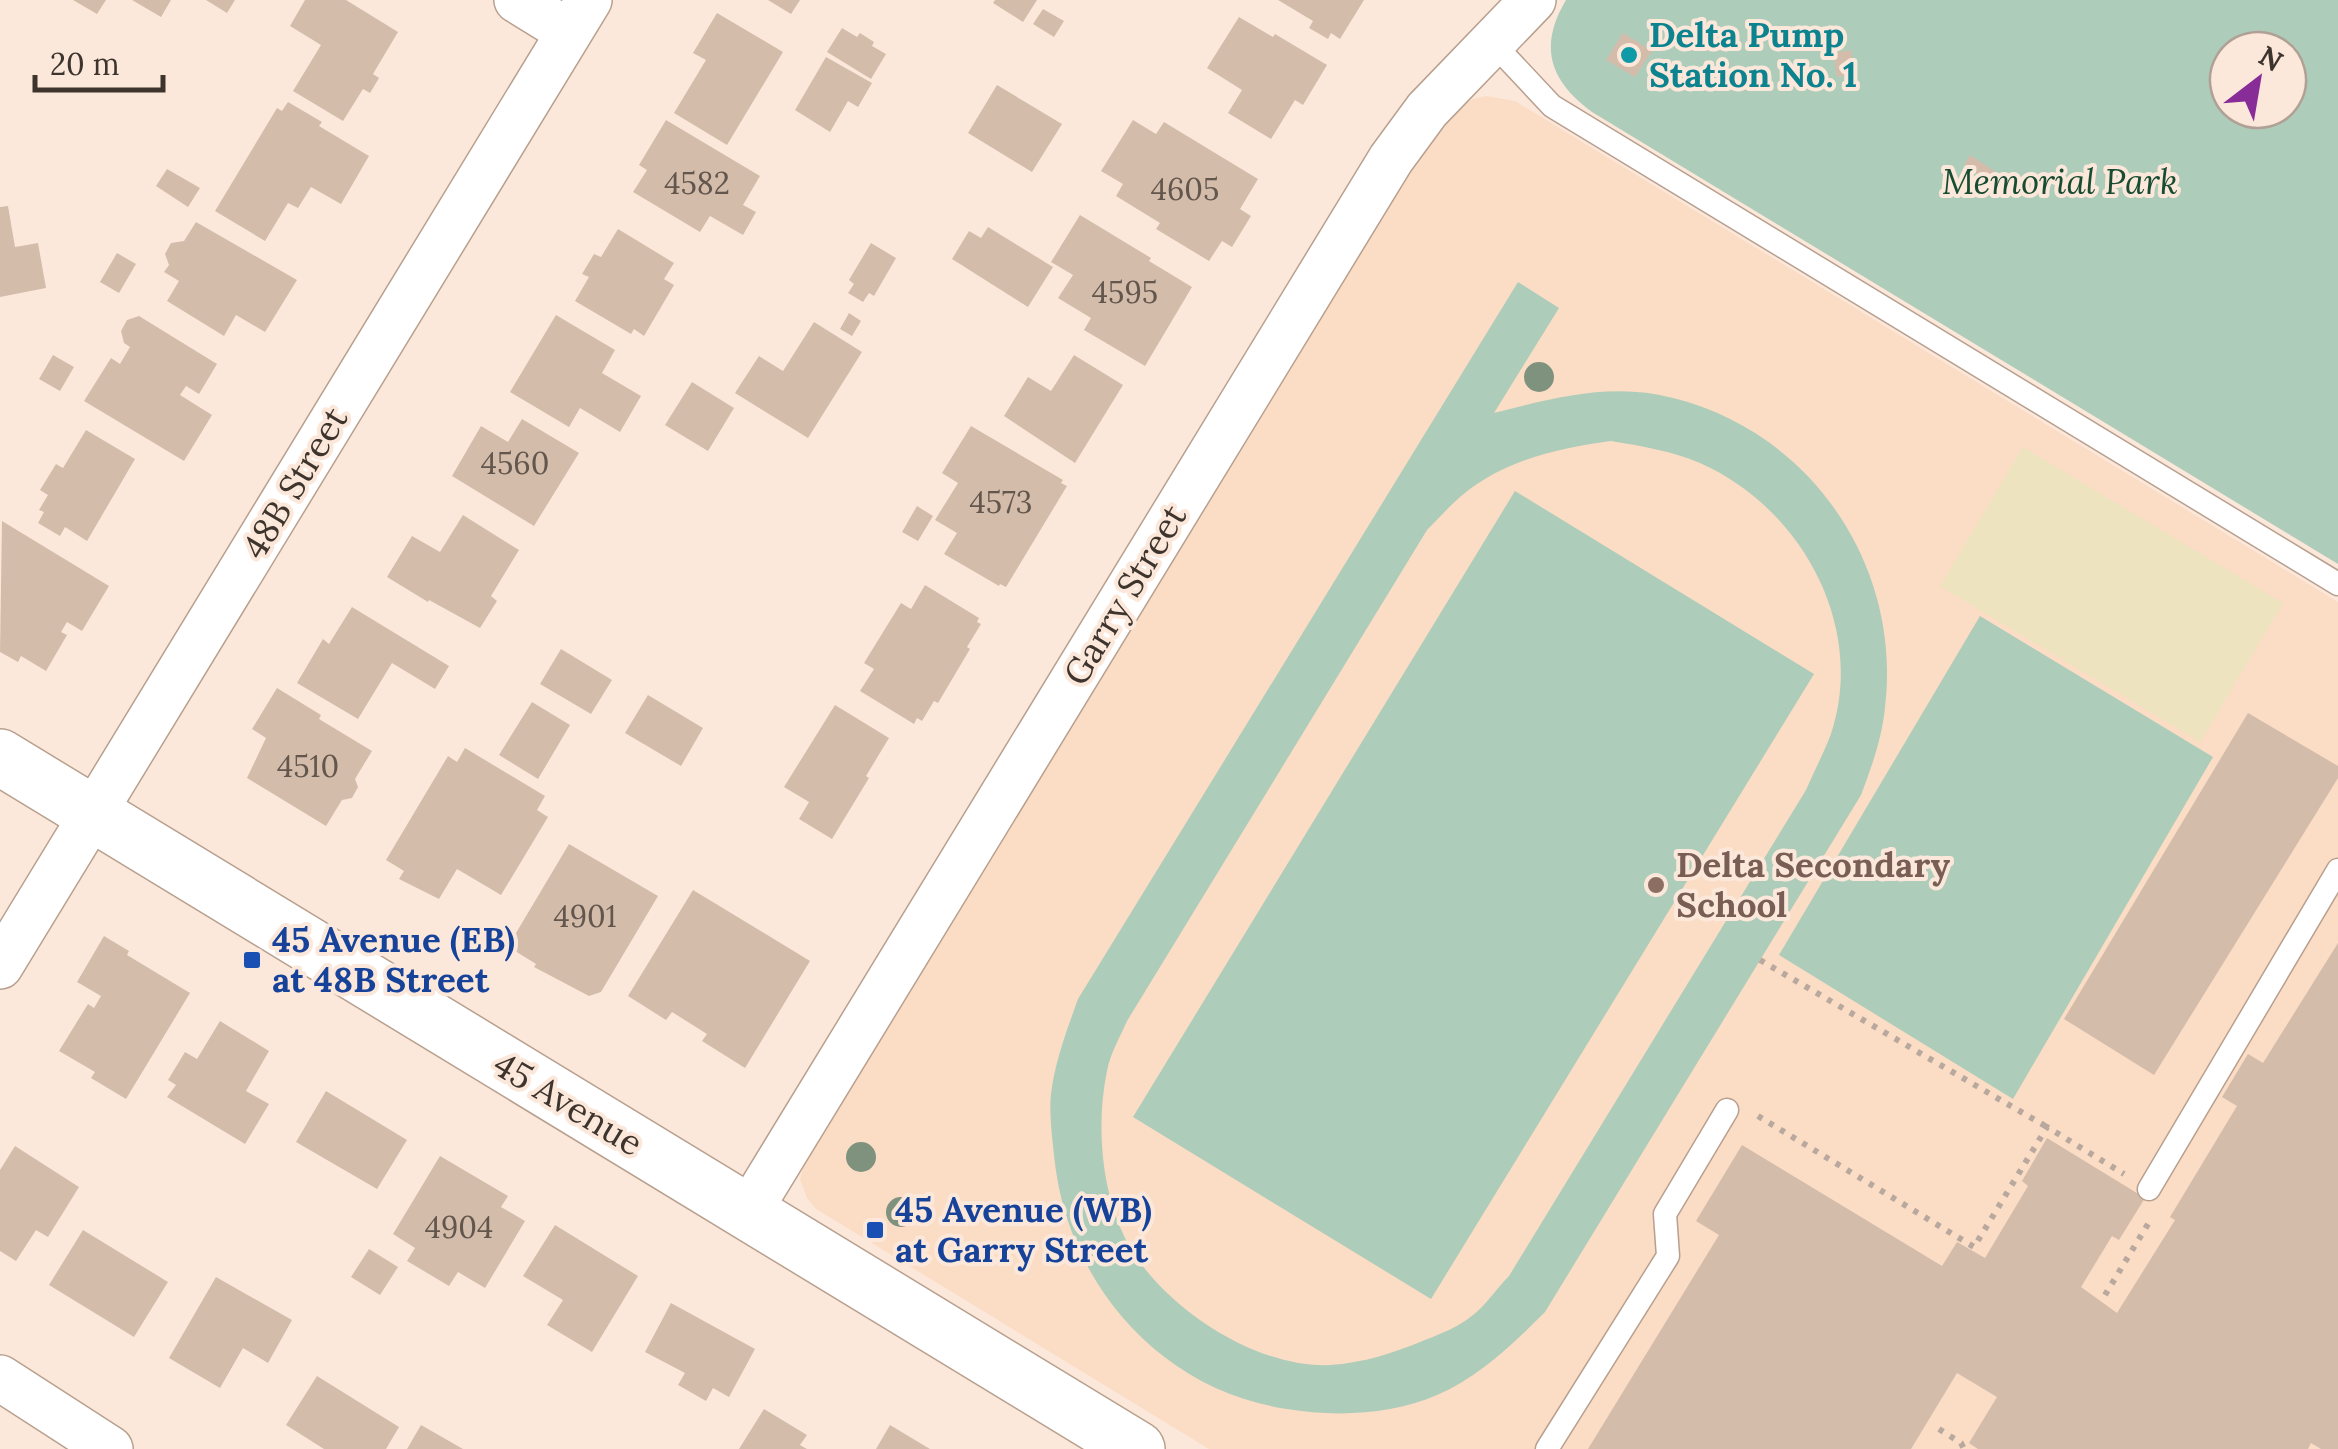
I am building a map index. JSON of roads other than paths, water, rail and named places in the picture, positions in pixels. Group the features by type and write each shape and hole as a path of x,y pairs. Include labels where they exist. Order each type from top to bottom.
{"street":[{"path":"517,0 579,16"},
{"name":"Garry Street","path":"747,1214 1392,159 1427,110 1532,0"},
{"name":"48B Street","path":"0,966 579,16"},
{"name":"45 Avenue","path":"0,757 1137,1449"},
{"path":"0,1378 110,1449"}],"lane":[{"path":"1491,41 1552,106 2338,584"},
{"path":"2149,1190 2338,870"},
{"path":"1546,1449 1668,1256 1665,1214 1739,1111"}],"place":[{"name":"Delta Pump Station No. 1","path":"1629,55"},
{"name":"Delta Secondary School","path":"1656,885"},
{"name":"45 Avenue (EB) at 48B Street","path":"252,960"},
{"name":"45 Avenue (WB) at Garry Street","path":"875,1230"}],"park label":[{"name":"Memorial Park","path":"2060,182"}]}
